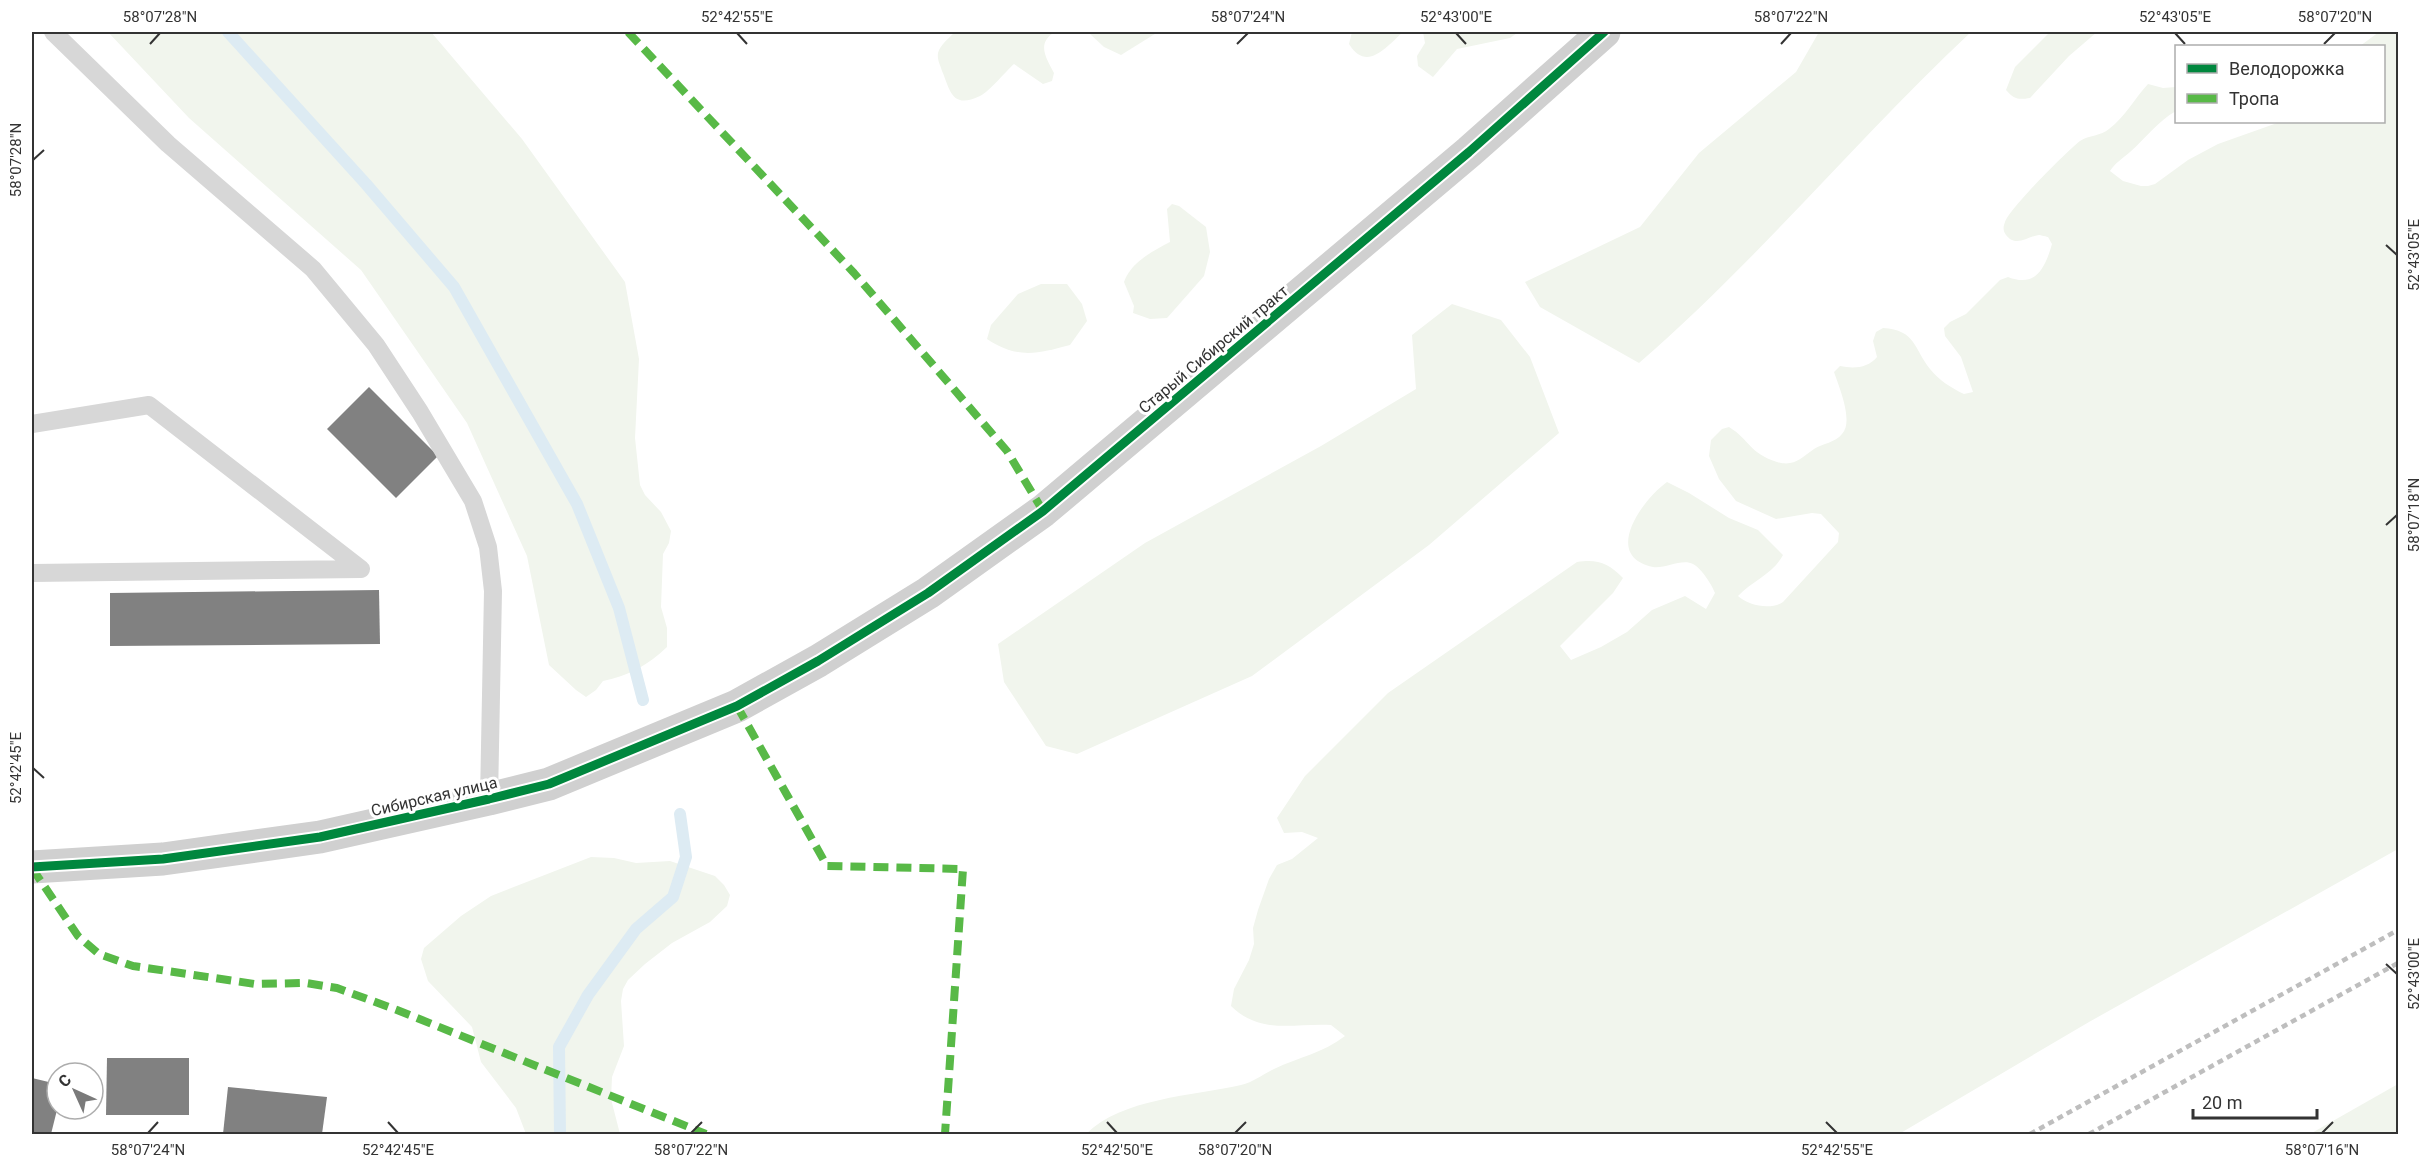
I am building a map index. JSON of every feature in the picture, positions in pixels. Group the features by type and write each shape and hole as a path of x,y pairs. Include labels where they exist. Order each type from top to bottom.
{"street":[{"name":"Старый Сибирский тракт","path":"818,661 928,593 1043,511 1442,175 1604,32"},
{"name":"Сибирская улица","path":"32,867 163,859 320,837 549,784 737,706 818,661"}],"lane":[{"path":"53,32 168,144 313,269 376,345 420,412 473,501 488,548 493,591 489,799"},
{"path":"32,424 149,405 362,569 32,573"}],"shaded area":[{"path":"108,32 431,32 522,139 625,282 639,359 635,438 640,485 645,495 661,512 671,531 669,543 663,554 661,607 667,628 667,647 630,673 603,681 586,697 549,665 527,556 467,423 361,270 189,118"},
{"path":"955,32 1055,32 1049,36 1044,46 1054,73 1052,81 1043,84 1014,64 984,94 970,100 957,99 950,91 938,55 943,44"},
{"path":"1088,32 1158,32 1121,55 1104,47"},
{"path":"1352,32 1403,32 1384,50 1370,57 1356,52 1349,44"},
{"path":"1423,32 1517,33 1510,38 1457,49 1433,77 1418,66 1417,56 1425,43"},
{"path":"1819,32 1971,32 1725,283 1639,363 1540,307 1525,282 1640,227 1699,153 1796,72"},
{"path":"2050,32 2097,32 2069,56 2030,98 2014,97 2006,90 2015,67"},
{"path":"2379,32 2398,32 2398,849 2089,1022 1899,1134 1086,1134 1101,1122 1138,1106 1246,1084 1274,1069 1328,1047 1345,1036 1331,1025 1278,1026 1254,1021 1231,1006 1234,989 1249,960 1254,944 1253,928 1269,879 1277,865 1292,859 1318,838 1302,832 1284,833 1277,818 1305,776 1388,693 1577,562 1602,563 1623,578 1613,593 1560,646 1571,660 1627,632 1652,610 1685,596 1706,609 1715,593 1706,577 1696,566 1684,562 1653,567 1638,561 1630,551 1628,540 1638,513 1657,490 1667,482 1729,518 1758,530 1783,555 1774,567 1738,596 1760,606 1772,606 1783,602 1838,542 1839,533 1821,514 1812,513 1776,519 1736,501 1719,479 1709,456 1711,440 1722,429 1729,427 1761,455 1783,463 1797,461 1817,447 1836,439 1842,434 1847,421 1834,372 1840,366 1860,367 1873,361 1877,357 1873,341 1876,332 1883,328 1902,332 1908,337 1937,377 1964,394 1973,392 1961,357 1945,336 1944,328 1950,322 1966,314 2000,280 2008,277 2026,280 2038,274 2052,244 2048,237 2039,235 2014,241 2006,235 2005,222 2027,193 2073,147 2084,139 2109,129 2148,84 2163,88 2175,87 2175,112 2116,163 2110,171 2123,181 2141,186 2155,184 2188,160 2218,144 2277,123 2385,123 2385,45 2361,45"},
{"path":"1172,204 1179,206 1206,227 1210,252 1204,276 1167,318 1150,319 1133,313 1134,306 1124,282 1137,263 1170,242 1167,209"},
{"path":"1041,284 1067,284 1082,304 1087,321 1070,345 1027,353 1008,350 987,339 991,325 1018,294"},
{"path":"1452,304 1501,320 1530,357 1559,433 1429,545 1252,676 1077,754 1046,746 1004,682 998,644 1145,543 1321,446 1416,389 1412,335"},
{"path":"591,857 614,858 636,863 670,861 715,876 730,895 727,906 710,922 672,943 645,964 628,980 623,989 621,1001 624,1046 612,1077 611,1099 620,1134 526,1134 516,1108 481,1062 472,1027 428,981 421,959 424,948 461,916 491,896"},
{"path":"2398,1084 2398,1134 2310,1134"}],"building":[{"path":"369,387 438,456 396,498 327,429"},
{"path":"379,590 380,644 110,646 110,593"},
{"path":"107,1058 189,1058 189,1115 106,1115"},
{"path":"32,1078 45,1081 45,1121 54,1121 51,1134 32,1134"},
{"path":"228,1087 327,1097 322,1134 223,1134"}],"waterway":[{"path":"228,32 366,184 454,287 577,504 619,608 643,700"},
{"path":"560,1134 559,1047 588,995 636,929 673,897 686,857 680,814"}],"railway":[{"path":"2030,1134 2398,930"},
{"path":"2089,1134 2398,963"}],"marked path":[{"path":"628,32 854,273 1007,451 1043,511"},
{"path":"737,706 827,866 963,869 945,1134"},
{"path":"32,868 78,936 99,954 133,966 255,984 306,983 337,988 706,1134"}],"cycle path":[{"path":"32,867 163,859 320,837 489,799 549,784 737,706 818,661 928,593 1043,511 1469,152 1604,32"}]}
